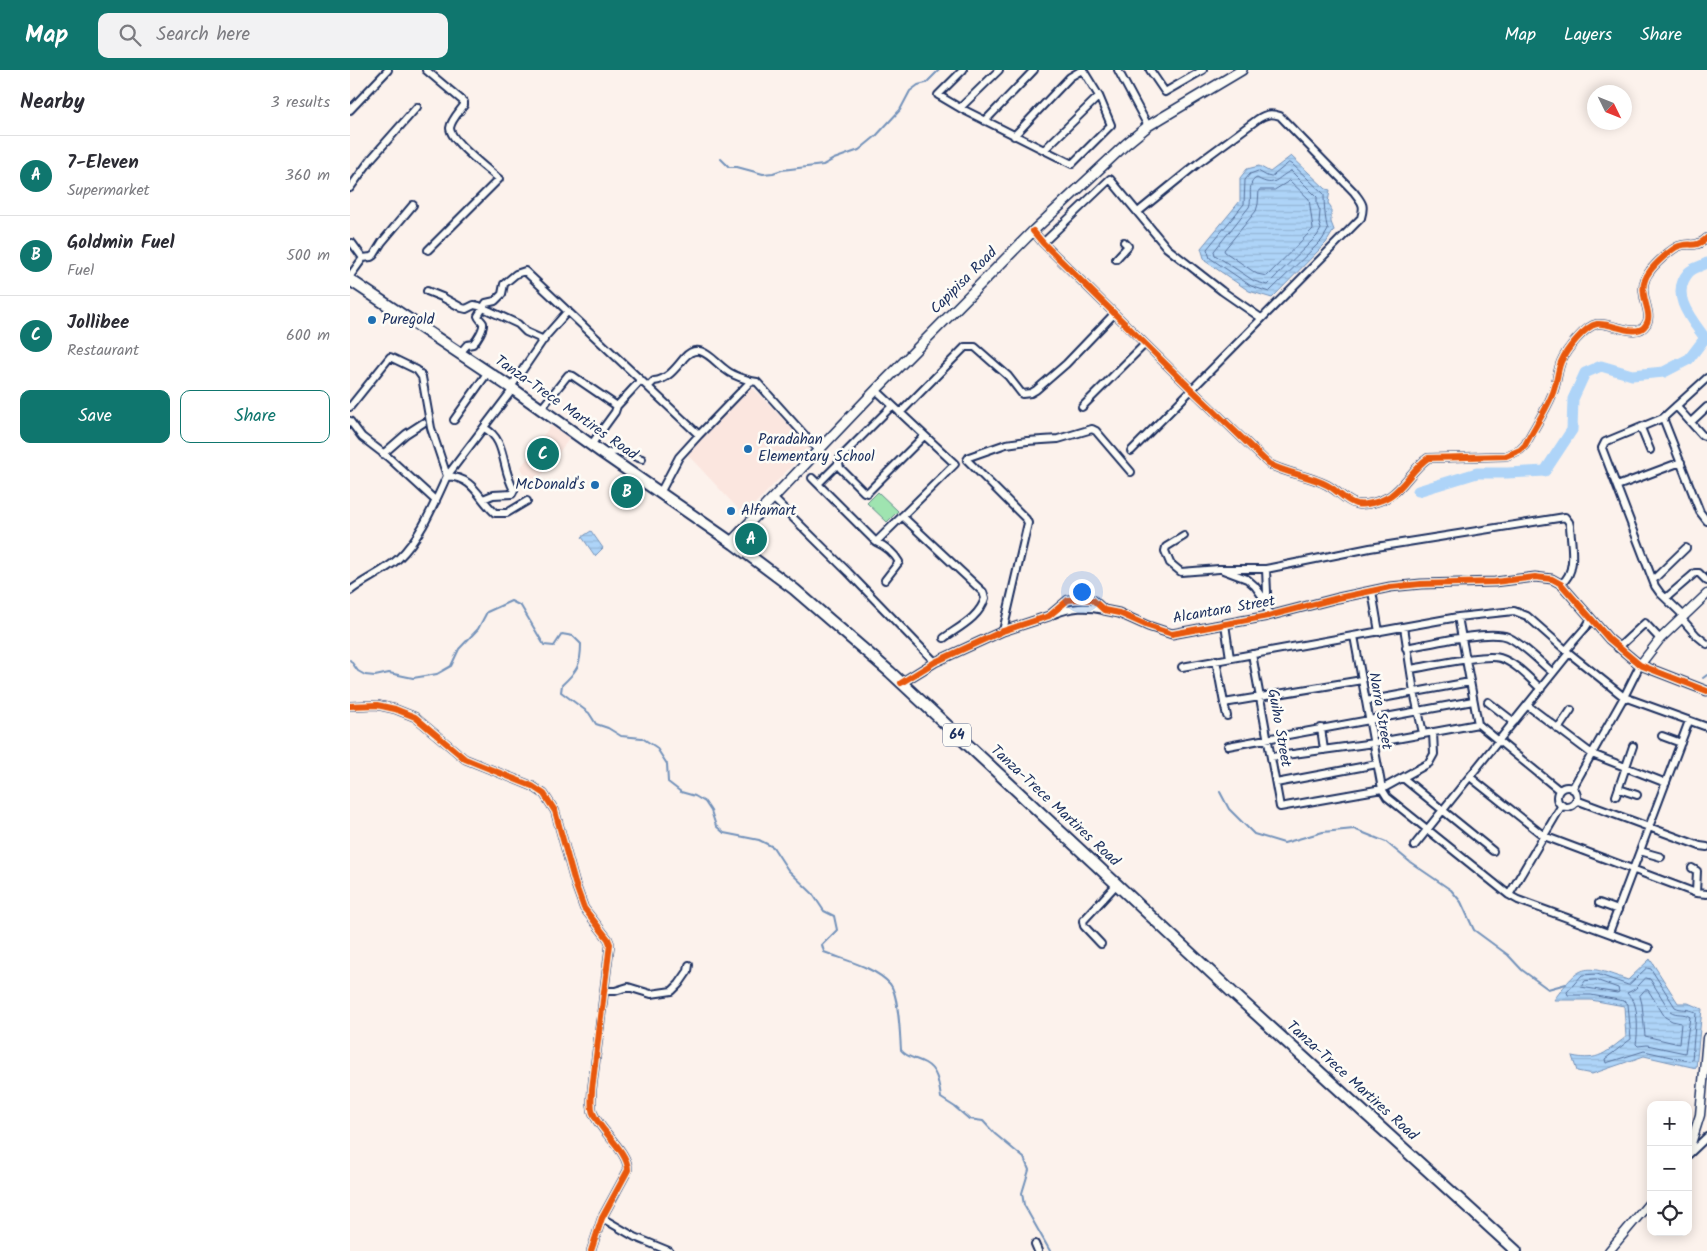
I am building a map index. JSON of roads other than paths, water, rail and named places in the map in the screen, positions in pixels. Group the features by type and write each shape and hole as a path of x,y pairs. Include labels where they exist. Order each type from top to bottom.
{"main road":[{"name":"Capipisa Road","path":"731,542 876,390 1033,231 1126,144 1148,126 1242,70"},
{"name":"Tanza-Trece Martires Road","path":"351,280 513,389 731,542 794,589 901,683 1233,993 1516,1251"}],"street":[{"path":"350,110 388,70"},
{"path":"426,70 464,102 450,128 452,135 458,143 498,179 428,250"},
{"path":"963,70 938,95 1014,136 1072,164 1112,125 1100,96 1083,70 1070,77 1014,136"},
{"path":"960,108 999,70"},
{"path":"985,121 1034,70"},
{"path":"1118,70 1148,126"},
{"path":"1150,70 1165,92 1203,70"},
{"path":"1044,150 1100,96"},
{"path":"350,188 371,159 417,107"},
{"path":"1131,451 1260,318 1361,218 1364,209 1363,204 1354,192 1280,116 1265,114 1197,164 1138,212"},
{"path":"1043,243 1110,179 1167,248 1260,318"},
{"path":"363,258 371,257 374,254 413,205"},
{"path":"1033,231 1114,314 1269,464 1281,470 1308,476 1356,504 1382,500 1390,496 1428,458 1506,456 1520,450 1525,445 1552,396 1563,357 1582,333 1590,326 1597,324 1636,332 1646,326 1649,315 1643,295 1643,288 1650,271 1678,246 1693,246 1707,238"},
{"path":"1116,259 1128,246 1124,242"},
{"path":"352,243 363,258"},
{"path":"351,280 363,258"},
{"path":"460,353 467,344 473,344 476,341 483,326 483,322 478,316 482,308 486,304 497,300 502,294 504,284 521,271 528,273 699,435"},
{"path":"427,292 442,297 462,308 466,309 476,305 518,324 526,332 544,340"},
{"path":"350,591 398,560 422,528 447,476 513,389 513,384 555,325 568,311"},
{"path":"900,413 965,347 975,347 1008,376 1022,394 1031,393 1066,364 1114,314"},
{"path":"1082,407 1145,344"},
{"path":"648,387 654,381 662,380 670,374 690,352 696,350 705,352 727,371 736,376 757,382 818,450"},
{"path":"350,407 390,356 417,370 422,377 431,428 447,476"},
{"path":"454,420 488,372"},
{"path":"541,409 568,374 617,406"},
{"path":"591,445 615,412 617,406 641,380"},
{"path":"660,492 679,458 751,381"},
{"path":"1706,381 1663,418 1605,442 1602,448 1655,586 1683,617 1696,635 1707,644"},
{"path":"876,390 954,464 876,542"},
{"path":"818,484 839,463 840,458 892,406"},
{"path":"1676,406 1704,437 1707,437"},
{"path":"1691,422 1707,407"},
{"path":"1663,418 1700,512 1707,521"},
{"path":"350,421 362,437 436,501"},
{"path":"383,454 406,434 423,423"},
{"path":"483,500 493,495 512,494 514,490 505,472 500,444 492,432 484,428"},
{"path":"1641,428 1650,450"},
{"path":"1003,631 1028,523 967,460 969,457 1006,444 1027,440 1058,439 1092,429 1096,431 1130,472"},
{"path":"839,463 840,468 867,493 924,436"},
{"path":"604,454 619,452 642,459"},
{"path":"1617,486 1680,462"},
{"path":"447,476 463,479 475,488 495,513 507,513 527,501"},
{"path":"812,478 876,542 884,546 899,562 885,580"},
{"path":"773,498 935,662"},
{"path":"902,516 983,592 986,598 978,613 944,638"},
{"path":"1184,536 1165,549 1173,566 1182,572 1219,569 1266,569 1370,548 1564,517 1569,522 1572,563 1567,580 1561,584 1618,648 1640,665 1706,689"},
{"path":"1653,580 1686,548"},
{"path":"1219,569 1246,579 1255,586 1268,603"},
{"path":"1266,569 1268,616"},
{"path":"1666,598 1695,573 1699,573 1707,581"},
{"name":"Alcantara Street","path":"901,683 935,662 1003,631 1049,616 1068,600 1093,600 1104,610 1119,613 1172,634 1268,616 1372,590 1422,584 1495,582 1535,577 1552,580 1561,584"},
{"path":"1372,590 1379,632"},
{"path":"1572,788 1640,665 1660,639 1707,594"},
{"path":"1182,666 1458,617 1514,611 1527,616 1567,652 1624,697 1707,727"},
{"path":"1458,617 1478,724 1560,790"},
{"path":"1414,846 1553,673 1591,619"},
{"path":"1618,648 1645,623 1660,639"},
{"path":"1225,624 1230,658"},
{"path":"1404,627 1406,648 1423,733"},
{"path":"1406,648 1461,638 1496,635 1510,638 1553,673"},
{"name":"Narra Street","path":"1354,636 1382,789"},
{"name":"Guiho Street","path":"1252,654 1280,807 1382,789"},
{"path":"1411,670 1466,660 1497,657 1512,664 1541,688"},
{"path":"1216,660 1227,716"},
{"path":"1224,703 1362,680"},
{"path":"1366,701 1470,682"},
{"path":"1228,746 1473,701"},
{"path":"1488,702 1514,722"},
{"path":"350,706 377,706 395,709 415,717 464,759 532,786 544,794 555,811 574,883 584,908 610,944 592,1089 592,1107 597,1121 625,1159 628,1166 625,1177 602,1218 591,1251"},
{"path":"1527,706 1592,754 1666,783"},
{"path":"1558,730 1571,710"},
{"path":"1609,933 1689,721"},
{"path":"1271,757 1374,743 1478,724"},
{"path":"1321,728 1324,750"},
{"path":"1433,732 1434,754 1429,763 1382,789 1387,797 1509,895 1649,948"},
{"path":"1662,736 1681,743"},
{"path":"1616,796 1633,746"},
{"path":"1276,783 1377,764"},
{"path":"1470,777 1544,836 1696,893 1707,894"},
{"path":"1403,778 1493,851"},
{"path":"1564,787 1572,788 1576,794 1576,800 1570,806 1562,805 1557,796 1560,790 1564,787"},
{"path":"1619,789 1637,795"},
{"path":"1576,800 1649,828 1707,847"},
{"path":"1509,895 1562,805"},
{"path":"1640,851 1661,857"},
{"path":"1692,868 1697,871 1696,893"},
{"path":"1100,944 1084,926 1083,922 1117,884"},
{"path":"1598,903 1618,910"},
{"path":"605,991 615,992 628,987 651,994 672,991 688,971 689,966"},
{"path":"1690,1146 1700,1115 1707,1038"},
{"path":"1692,1150 1707,1137"},
{"path":"1609,1251 1647,1206"},
{"path":"602,1218 635,1237 669,1251"},
{"path":"1035,1244 1038,1251"}],"water":[{"path":"1291,156 1326,189 1330,190 1328,203 1331,207 1331,222 1334,230 1326,243 1272,298 1249,291 1205,261 1201,248 1240,201 1240,178 1247,169 1259,166 1270,172"},
{"path":"591,531 603,548 595,556 582,537"},
{"path":"1650,959 1678,1003 1688,1003 1702,1009 1696,1068 1644,1056 1592,1074 1577,1071 1572,1056 1581,1058 1596,1057 1626,1037 1624,1006 1591,1000 1554,1000 1571,978 1585,970 1602,971 1628,980"}],"waterway":[{"path":"721,159 729,167 737,167 763,174 823,165 859,150 876,136 900,110 910,91 918,85 926,83 939,70"},
{"path":"1418,491 1477,473 1545,471 1572,430 1573,399 1585,373 1601,366 1632,375 1664,372 1689,359 1705,338 1684,306 1681,289 1683,280 1689,272 1707,263"},
{"path":"350,660 358,671 365,675 375,676 389,673 413,678 437,674 451,666 459,649 478,629 487,612 511,601 521,606 544,645 554,646 562,634 573,636 581,644 579,663 575,671 562,685 561,692 589,713 596,724 608,728 621,736 642,738 656,747 667,764 668,782 681,792 695,796 705,802 711,811 716,826 724,833 759,840 773,847 788,870 812,893 824,911 834,916 837,930 822,945 824,952 868,969 884,978 890,984 897,1006 901,1050 903,1053 925,1063 933,1070 937,1078 941,1098 969,1119 983,1121 995,1134 1024,1158 1029,1170 1022,1193 1024,1205 1050,1251"},
{"path":"1703,678 1707,675"},
{"path":"1220,792 1229,809 1254,834 1284,843 1323,832 1354,829 1386,842 1410,862 1451,890 1461,902 1474,930 1508,955 1522,970 1548,989 1566,984"}],"place":[{"name":"Puregold","path":"372,320"},
{"name":"Paradahan Elementary School","path":"748,449"},
{"name":"Jollibee","path":"543,454"},
{"name":"McDonald's","path":"595,485"},
{"name":"Goldmin Fuel","path":"627,492"},
{"name":"Alfamart","path":"731,511"},
{"name":"7-Eleven","path":"751,539"}]}
